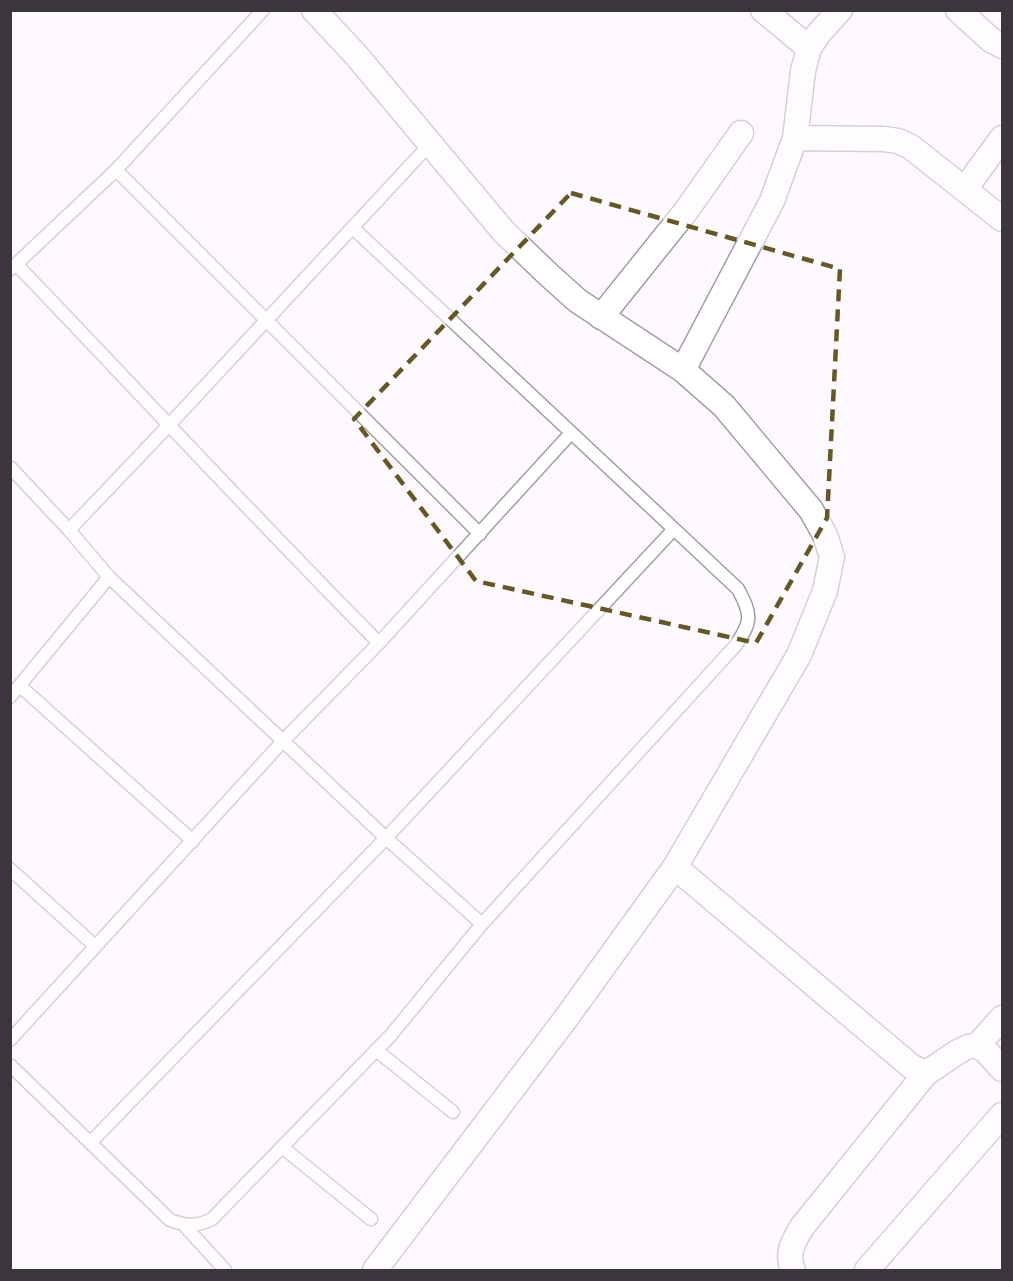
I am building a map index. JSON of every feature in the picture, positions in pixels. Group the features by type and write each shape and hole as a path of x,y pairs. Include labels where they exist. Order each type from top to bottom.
{"street":[{"path":"314,10 356,55 504,232 578,301 683,370 724,406 811,510 825,535 831,557 825,591 799,655 675,867 567,1017 375,1270"},
{"path":"763,10 809,48"},
{"path":"683,370 772,201 795,138 803,71 809,48 840,10"},
{"path":"958,10 1002,46"},
{"path":"601,317 686,211 741,133"},
{"path":"795,138 898,141 911,147 1002,219"},
{"path":"965,189 1002,138"},
{"path":"675,867 912,1067 926,1074"},
{"path":"977,1046 1002,1018"},
{"path":"794,1270 789,1260 793,1242 802,1227 926,1074 969,1046 977,1046 984,1050 1002,1070"},
{"path":"867,1270 1002,1115"}],"lane":[{"path":"263,10 116,170 13,267 170,424 272,534 379,644"},
{"path":"69,530 266,322 430,144"},
{"path":"116,170 480,534"},
{"path":"10,1065 170,1220 184,1225 200,1225 212,1219 376,1050 482,924 736,645 748,627 748,607 738,589 353,228"},
{"path":"10,1040 283,741 379,644 572,433"},
{"path":"10,467 109,577 386,838 482,924"},
{"path":"90,1143 386,838 674,529"},
{"path":"10,697 109,577"},
{"path":"20,686 193,841"},
{"path":"10,869 95,946"},
{"path":"376,1050 453,1112"},
{"path":"282,1147 371,1219"},
{"path":"184,1225 225,1270"}],"highlighted area":[{"path":"571,193 840,269 827,518 756,643 476,581 354,419"}]}
